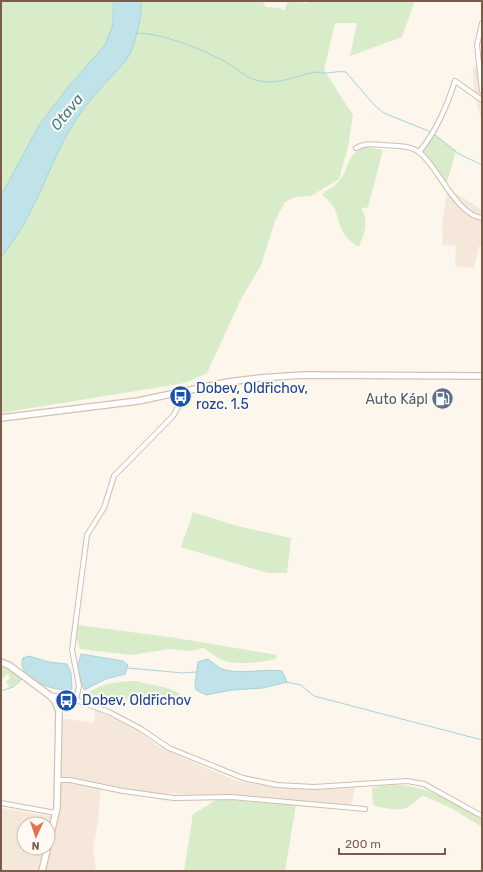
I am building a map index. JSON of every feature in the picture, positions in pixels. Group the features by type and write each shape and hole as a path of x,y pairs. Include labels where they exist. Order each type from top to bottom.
{"main road":[{"path":"1,418 138,401 228,382 303,375 482,376"},
{"path":"1,662 10,666 49,695 55,701 59,712 56,814 42,871"}],"street":[{"path":"482,23 479,29 477,52 482,91"},
{"path":"420,152 444,112 455,81 482,100"},
{"path":"356,148 365,144 371,144 401,146 420,152 456,200 471,214 482,218"},
{"path":"76,700 79,686 72,650 87,535 104,508 114,476 173,416 182,400 183,392"},
{"path":"49,695 76,700 109,712 177,752 243,778 277,785 314,787 407,781 424,784 482,816"},
{"path":"59,712 69,703 76,700"},
{"path":"57,780 70,780 123,791 174,798 225,796 364,809"},
{"path":"1,803 56,814"}],"shaded area":[{"path":"480,60 482,60 482,123 474,94 473,69"},
{"path":"448,188 482,210 482,246 479,246 474,268 455,266 456,246 442,245 443,230 441,229"},
{"path":"95,709 137,731 160,747 239,782 312,790 355,786 351,806 168,793 166,802 159,798 116,792 101,787 98,822 93,849 96,871 1,871 1,808 52,816 16,816 16,856 56,856 56,817 58,817 61,718 94,723"}],"green space":[{"path":"1,1 112,1 113,24 105,45 69,86 39,125 1,196"},
{"path":"141,1 263,1 266,7 280,8 284,11 288,1 306,3 311,1 415,1 402,37 350,56 357,23 335,23 324,70 353,115 348,147 339,179 311,196 295,197 285,202 275,221 261,265 241,299 207,373 185,383 1,413 1,257 23,226 56,157 78,117 94,95 125,62 130,54 139,25"},
{"path":"433,133 456,151 446,186 421,152"},
{"path":"366,147 383,150 368,207 361,209 365,217 365,227 361,242 359,246 357,246 344,234 334,208 322,195 325,191 335,185 341,178 355,152"},
{"path":"193,512 237,526 291,538 287,573 268,573 181,547"},
{"path":"78,625 176,638 277,655 276,659 235,663 222,660 203,648 190,651 169,649 131,655 80,649 76,638"},
{"path":"1,664 17,673 22,679 10,688 6,682 10,678 8,673 1,680"},
{"path":"137,681 175,691 183,698 182,701 176,703 105,698 95,703 85,698 94,689 101,686 116,682"},
{"path":"398,785 421,789 442,797 482,820 482,827 451,808 424,796 410,806 400,809 373,805 372,788"},
{"path":"218,799 296,805 285,871 184,871 193,814"}],"water":[{"name":"Otava","path":"113,1 141,1 139,25 130,54 125,62 103,85 81,112 74,123 23,226 1,257 1,196 39,125 69,86 105,45 113,24"},
{"path":"81,654 123,661 128,665 125,674 106,679 84,690 77,668"},
{"path":"29,656 49,662 67,664 71,673 72,689 56,689 31,678 25,672 22,665 23,658"},
{"path":"208,659 220,668 226,670 242,672 267,670 282,671 287,682 263,688 232,690 206,695 196,690 195,685 198,662"}],"waterway":[{"path":"136,33 159,36 183,43 228,63 243,74 260,81 275,82 316,72 346,72 374,105 384,113 431,132"},
{"path":"434,134 459,154 482,165"},
{"path":"128,668 183,673 196,672"},
{"path":"1,691 13,687 22,679"},
{"path":"286,682 301,685 314,696 482,740"}],"place":[{"name":"Dobev, Oldřichov, rozc. 1.5","path":"181,396"},
{"name":"Auto Kápl","path":"443,399"},
{"name":"Dobev, Oldřichov","path":"67,700"}]}
